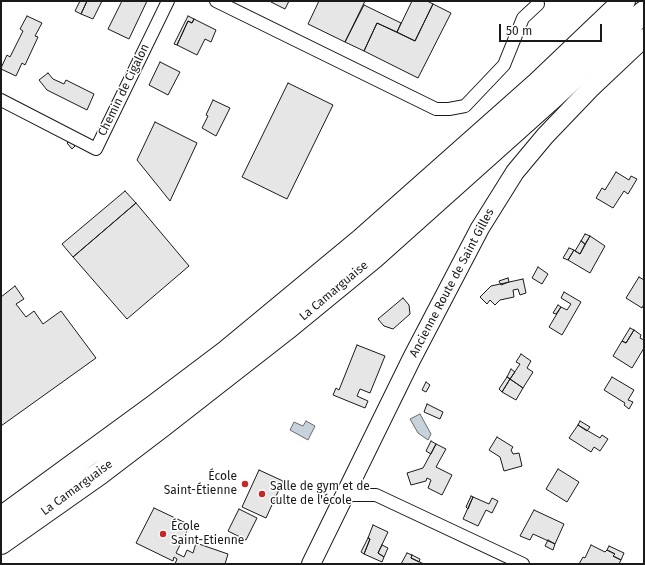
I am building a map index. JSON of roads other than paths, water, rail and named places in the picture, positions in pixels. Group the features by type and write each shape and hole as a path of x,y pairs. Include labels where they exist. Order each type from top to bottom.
{"highway":[{"name":"La Camarguaise","path":"1,518 214,360 349,250 538,83 624,1"},
{"name":"La Camarguaise","path":"1,543 99,474 168,422 367,263 553,97 644,12"},
{"path":"1,546 32,521"}],"street":[{"name":"Chemin de Cigalon","path":"1,100 96,149 168,1"},
{"path":"216,1 436,109 449,109 465,106 504,65 523,18 538,2"},
{"name":"Ancienne Route de Saint Gilles","path":"311,564 412,358 480,228 515,172 555,125 590,89 644,38"},
{"path":"345,495 376,495 522,564"}],"place":[{"name":"École Saint-Étienne","path":"245,484"},
{"name":"Salle de gym et de culte de l'école","path":"262,494"},
{"name":"École Saint-Etienne","path":"163,534"}]}
